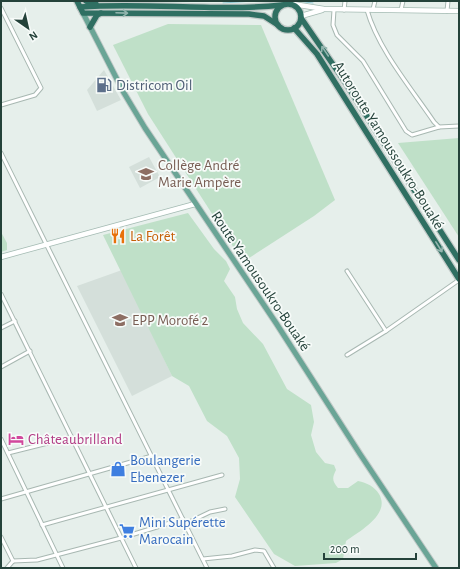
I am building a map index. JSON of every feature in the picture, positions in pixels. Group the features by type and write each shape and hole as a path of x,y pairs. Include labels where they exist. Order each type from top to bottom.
{"highway":[{"name":"Route Yamousoukro-Bouaké","path":"77,1 83,13"},
{"path":"86,1 100,6"},
{"path":"80,7 100,6 168,8 292,4 299,10 301,17 300,22 294,28 285,30 264,16 249,14 83,13"},
{"path":"278,25 275,14 282,5"},
{"path":"90,27 97,15 102,13"},
{"name":"Autoroute Yamoussoukro-Bouaké","path":"301,17 345,82 459,260"},
{"name":"Autoroute Yamoussoukro-Bouaké","path":"294,28 317,54 459,279"}],"main road":[{"name":"Route Yamousoukro-Bouaké","path":"83,13 124,93 195,204 276,323 360,454 436,568"}],"street":[{"path":"312,8 313,1"},
{"path":"344,10 345,1"},
{"path":"374,9 375,1"},
{"path":"401,10 403,1"},
{"path":"447,11 448,1"},
{"path":"292,4 334,10 374,9 459,11"},
{"path":"1,8 41,88 34,95 1,105"},
{"path":"301,17 324,9"},
{"path":"367,9 374,29 385,49 416,96 439,127"},
{"path":"334,10 333,25 337,35 363,61 406,131 412,135 439,127 459,126"},
{"path":"1,153 207,568"},
{"path":"1,257 195,204"},
{"path":"347,271 386,331"},
{"path":"347,355 386,331 459,279"},
{"path":"1,294 136,568"},
{"path":"1,328 15,322"},
{"path":"1,367 30,351"},
{"path":"8,453 72,437"},
{"path":"1,439 63,568"},
{"path":"1,499 152,456"},
{"path":"42,525 222,475"},
{"path":"185,524 210,512 225,509"},
{"path":"7,568 13,561 37,560 121,538 182,519"},
{"path":"1,537 13,561"},
{"path":"202,559 232,556 255,550 264,551 274,568"}],"shaded area":[{"path":"104,70 121,100 97,111 87,90"},
{"name":"Collège André Marie Ampère","path":"149,157 160,177 140,188 129,167"},
{"name":"EPP Morofé 2","path":"122,270 172,376 132,396 77,286"}],"green space":[{"path":"168,24 261,25 335,200 314,216 243,262 148,114 113,45"},
{"path":"459,138 459,237 398,143"},
{"path":"188,213 214,249 226,261 230,269 224,281 235,297 237,309 243,323 263,344 287,389 311,405 314,422 311,435 316,452 325,463 334,465 336,470 333,479 336,486 338,488 348,488 358,481 370,485 375,489 382,501 378,515 366,527 346,541 343,559 336,563 295,566 274,554 235,497 240,479 239,458 227,436 207,421 189,386 172,376 103,235"},
{"path":"1,232 7,243 7,250 1,252"}],"waterway":[{"path":"223,3 254,1"},
{"path":"297,1 313,3"}],"place":[{"name":"Districom Oil","path":"104,85"},
{"name":"Collège André Marie Ampère","path":"146,174"},
{"name":"La Forêt","path":"118,236"},
{"name":"EPP Morofé 2","path":"120,320"},
{"name":"Châteaubrilland","path":"16,439"},
{"name":"Boulangerie Ebenezer","path":"118,469"},
{"name":"Mini Supérette Marocain","path":"127,531"}]}
